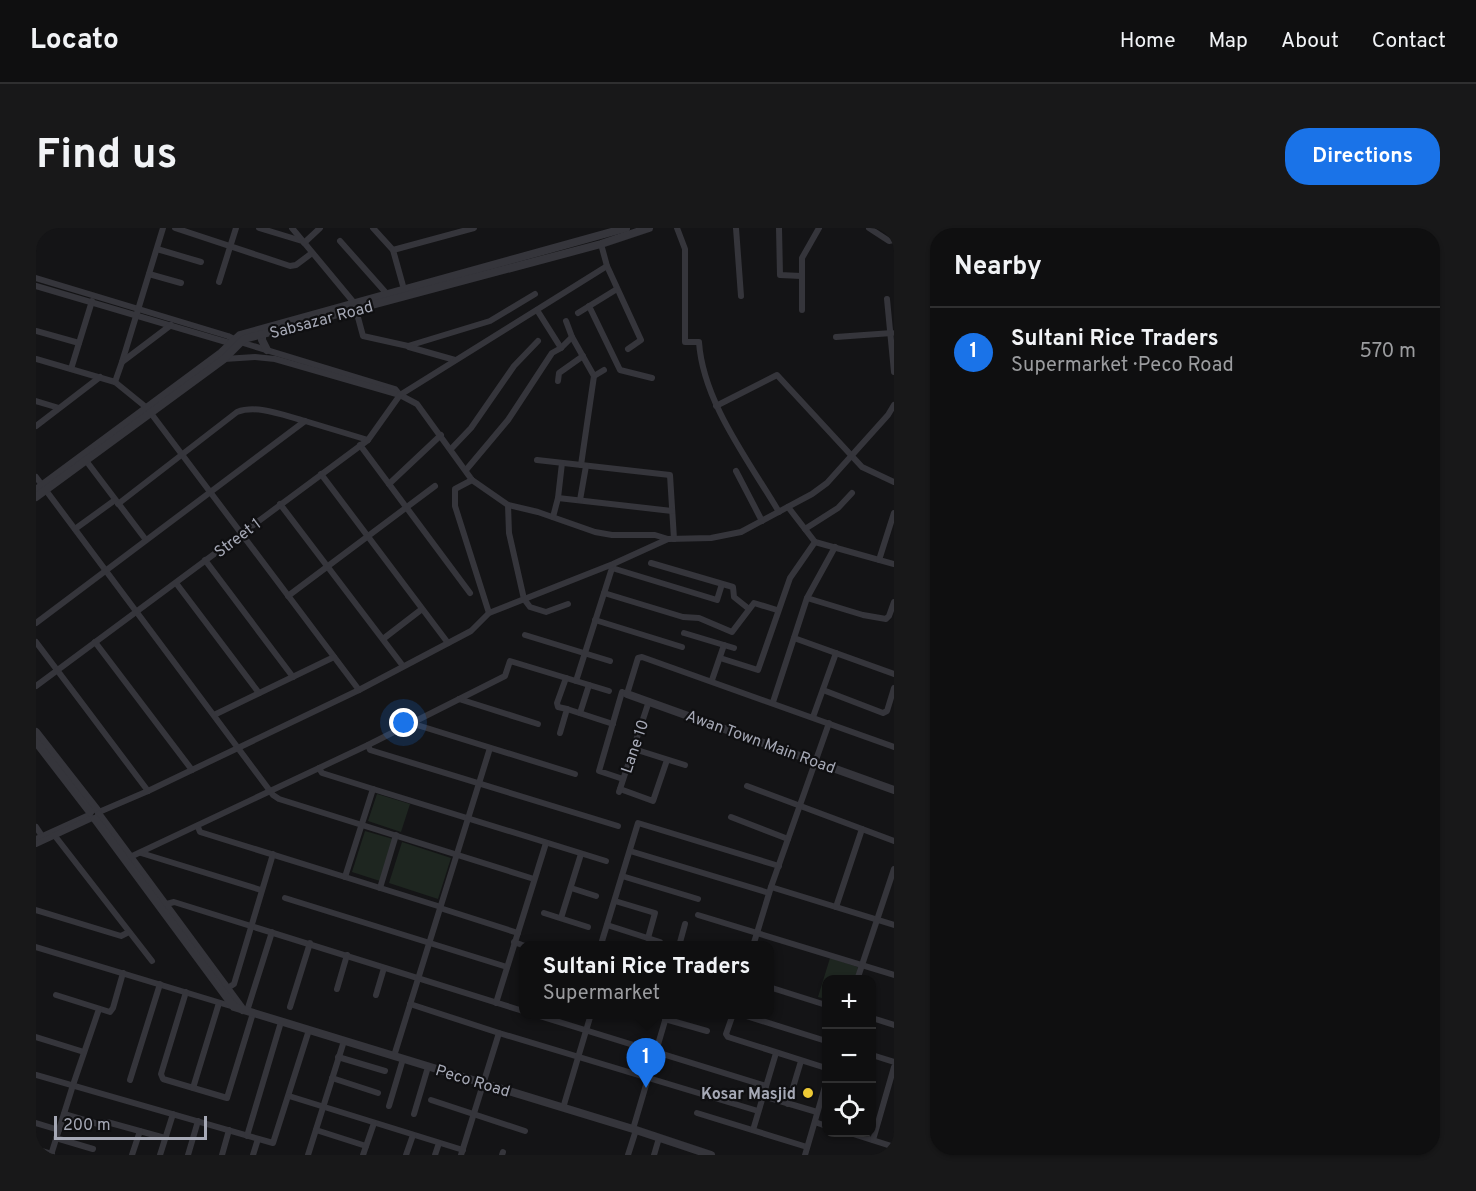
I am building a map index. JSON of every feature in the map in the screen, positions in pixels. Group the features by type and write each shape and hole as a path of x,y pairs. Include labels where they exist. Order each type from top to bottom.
{"street":[{"path":"36,235 38,228"},
{"path":"115,382 163,228"},
{"path":"175,228 290,266 296,265 312,253"},
{"path":"219,282 236,228"},
{"path":"259,228 303,242"},
{"path":"292,228 355,307 363,336 455,360"},
{"path":"303,242 320,228"},
{"path":"373,228 393,250 405,293"},
{"path":"393,250 474,228"},
{"path":"436,285 626,228"},
{"path":"36,497 41,488 149,410 236,342 240,335 355,307 387,294 405,293 601,244 649,228"},
{"path":"677,228 685,249 685,342 699,342 700,361 716,406 779,512"},
{"path":"736,228 741,296"},
{"path":"779,228 780,274 801,276"},
{"path":"802,310 802,258 819,228"},
{"path":"869,228 889,241 894,240"},
{"path":"340,241 387,294"},
{"path":"601,244 607,266 641,340 628,349"},
{"path":"157,249 201,262"},
{"name":"Street 1","path":"36,686 368,440 400,395 607,266"},
{"path":"149,274 181,283"},
{"path":"36,278 93,299"},
{"path":"36,286 93,299 236,342"},
{"path":"578,313 617,289"},
{"name":"Sabsazar Road","path":"149,410 224,359 236,342 405,293"},
{"path":"408,346 490,321 535,294"},
{"path":"71,369 93,299"},
{"path":"888,299 894,372"},
{"path":"589,306 620,370 652,378"},
{"path":"537,310 561,348"},
{"path":"137,312 171,325 267,350 395,389 400,395"},
{"path":"566,321 572,337 594,376 580,500"},
{"path":"122,362 171,325"},
{"path":"36,331 79,344"},
{"path":"836,337 892,333"},
{"path":"262,335 263,345 267,350"},
{"path":"466,470 508,420 552,353 572,337"},
{"path":"451,449 471,428 513,366 538,341"},
{"path":"558,381 559,373 583,356"},
{"path":"224,359 255,357 275,359 400,395 417,404 472,480 508,504 595,532 612,535 655,535 671,539 711,538 741,532 812,494 827,483 888,415 894,405"},
{"path":"36,359 115,382 149,410 359,690"},
{"path":"594,376 604,370"},
{"path":"716,406 777,375 862,467 894,482"},
{"path":"36,426 100,378"},
{"path":"36,401 59,408"},
{"path":"75,529 116,502 237,412 243,410 261,410 368,440"},
{"path":"36,623 305,421"},
{"path":"388,484 441,435"},
{"path":"360,445 470,593"},
{"path":"84,458 146,540"},
{"path":"537,460 670,475 671,539"},
{"path":"553,517 558,498 562,463"},
{"path":"736,471 762,521"},
{"path":"321,474 447,643"},
{"path":"36,477 41,488 137,610 270,792 279,799 534,879"},
{"path":"472,480 455,489 454,506 489,613"},
{"path":"288,596 435,486"},
{"path":"805,529 838,508 852,493"},
{"path":"558,498 672,511"},
{"path":"280,504 404,666"},
{"path":"508,504 509,533 524,599 530,607 546,612 568,603"},
{"path":"788,507 815,542 894,564"},
{"path":"879,560 894,513"},
{"path":"36,844 41,838 148,791 359,690 471,631 489,613 612,566 671,539"},
{"path":"720,658 758,670 790,578 815,542"},
{"path":"773,702 807,598 835,547"},
{"path":"205,560 293,676"},
{"path":"651,562 733,587 734,597 749,609"},
{"path":"612,566 717,600 722,584"},
{"path":"576,681 612,566"},
{"path":"176,583 259,693"},
{"path":"604,593 682,617 699,618 732,632 754,603 777,610"},
{"path":"807,598 863,615 886,619 894,602"},
{"path":"383,639 422,609"},
{"path":"595,620 682,647"},
{"path":"684,633 734,648"},
{"path":"525,635 610,661"},
{"path":"794,638 894,674"},
{"path":"36,642 148,791"},
{"path":"95,642 192,770"},
{"path":"712,680 724,645"},
{"path":"813,717 836,653"},
{"path":"214,715 334,657"},
{"path":"623,778 599,771 622,692 627,694 640,657 712,680 894,747"},
{"path":"128,858 368,745 505,676 510,661 609,691"},
{"path":"566,678 557,703 558,707 613,724"},
{"path":"580,713 589,685"},
{"path":"823,690 883,713 887,711 894,688"},
{"name":"Awan Town Main Road","path":"627,694 894,790"},
{"path":"459,699 538,724"},
{"name":"Lane 10","path":"649,701 619,790 653,801 667,760"},
{"path":"560,733 567,709"},
{"path":"415,722 417,726 575,774"},
{"path":"754,941 829,723"},
{"path":"36,732 94,814"},
{"path":"36,742 128,858 225,990 234,1007"},
{"path":"368,745 370,750 618,826"},
{"path":"394,1056 490,748"},
{"path":"634,749 685,765"},
{"path":"319,768 322,773 606,861"},
{"path":"747,786 894,841"},
{"path":"345,877 373,789"},
{"path":"41,838 55,836 94,814"},
{"path":"731,817 788,839"},
{"path":"603,941 636,826 641,823 779,866"},
{"path":"36,827 41,838"},
{"path":"198,827 201,832 518,933"},
{"path":"836,907 862,829"},
{"path":"380,888 396,835"},
{"path":"55,836 152,961"},
{"path":"496,1003 546,843"},
{"path":"630,850 894,925"},
{"path":"140,853 261,890"},
{"path":"225,990 234,984 273,854"},
{"path":"561,918 581,854"},
{"path":"859,975 894,869"},
{"path":"622,876 698,899"},
{"path":"571,888 597,896"},
{"path":"285,898 507,967"},
{"path":"615,901 655,913 648,938"},
{"path":"163,905 174,902 519,1010"},
{"path":"36,910 121,936 129,932"},
{"path":"544,913 588,927"},
{"path":"698,915 894,975"},
{"path":"680,941 685,924"},
{"path":"608,925 657,941"},
{"path":"186,992 160,1077 226,1098 248,1011 272,932"},
{"path":"514,942 519,943"},
{"path":"290,1007 310,944"},
{"path":"36,947 234,1007"},
{"path":"337,989 347,955"},
{"path":"376,995 384,968"},
{"path":"56,995 112,1011 123,973"},
{"path":"130,1080 160,984"},
{"path":"774,989 822,1004"},
{"path":"225,990 248,1011"},
{"path":"193,1088 219,1003"},
{"path":"410,1004 758,1111"},
{"name":"Peco Road","path":"234,1007 634,1130 708,1155"},
{"path":"36,1149 52,1154 99,1009"},
{"path":"549,1019 766,1086"},
{"path":"563,1108 590,1019"},
{"path":"628,1155 665,1019"},
{"path":"672,1019 707,1031"},
{"path":"731,1019 726,1036 822,1067"},
{"path":"756,1019 822,1040"},
{"path":"876,1019 894,1025"},
{"path":"247,1136 281,1022"},
{"path":"36,1075 271,1143 274,1142 309,1030"},
{"path":"288,1096 462,1152 499,1033"},
{"path":"36,1037 84,1052"},
{"path":"308,1155 344,1041"},
{"path":"753,1130 776,1053"},
{"path":"338,1057 385,1071"},
{"path":"876,1057 894,1062"},
{"path":"389,1106 403,1059"},
{"path":"788,1104 801,1061"},
{"path":"414,1114 428,1067"},
{"path":"873,1140 894,1067"},
{"path":"332,1078 378,1093"},
{"path":"763,1096 817,1112"},
{"path":"805,1155 822,1096"},
{"path":"431,1100 525,1131"},
{"path":"697,1113 807,1147"},
{"path":"64,1114 98,1124 108,1122 165,1138"},
{"path":"160,1155 173,1114"},
{"path":"188,1155 198,1121"},
{"path":"814,1122 822,1125"},
{"path":"36,1123 59,1130"},
{"path":"363,1155 374,1123"},
{"path":"222,1155 229,1130"},
{"path":"316,1130 366,1146"},
{"path":"132,1155 140,1131"},
{"path":"406,1155 413,1135"},
{"path":"862,1137 894,1147"},
{"path":"56,1138 93,1149"},
{"path":"253,1155 258,1138"},
{"path":"654,1155 659,1138"},
{"path":"435,1155 439,1143"}],"shaded area":[{"path":"377,794 410,804 401,832 368,821"},
{"path":"365,831 393,839 380,881 352,872"},
{"path":"402,842 451,858 438,899 389,883"},
{"path":"830,958 858,967 856,975 825,975"},
{"path":"822,984 822,998 818,997"}],"place":[{"name":"Sultani Rice Traders","path":"646,1088"},
{"name":"Kosar Masjid","path":"808,1093"}]}
